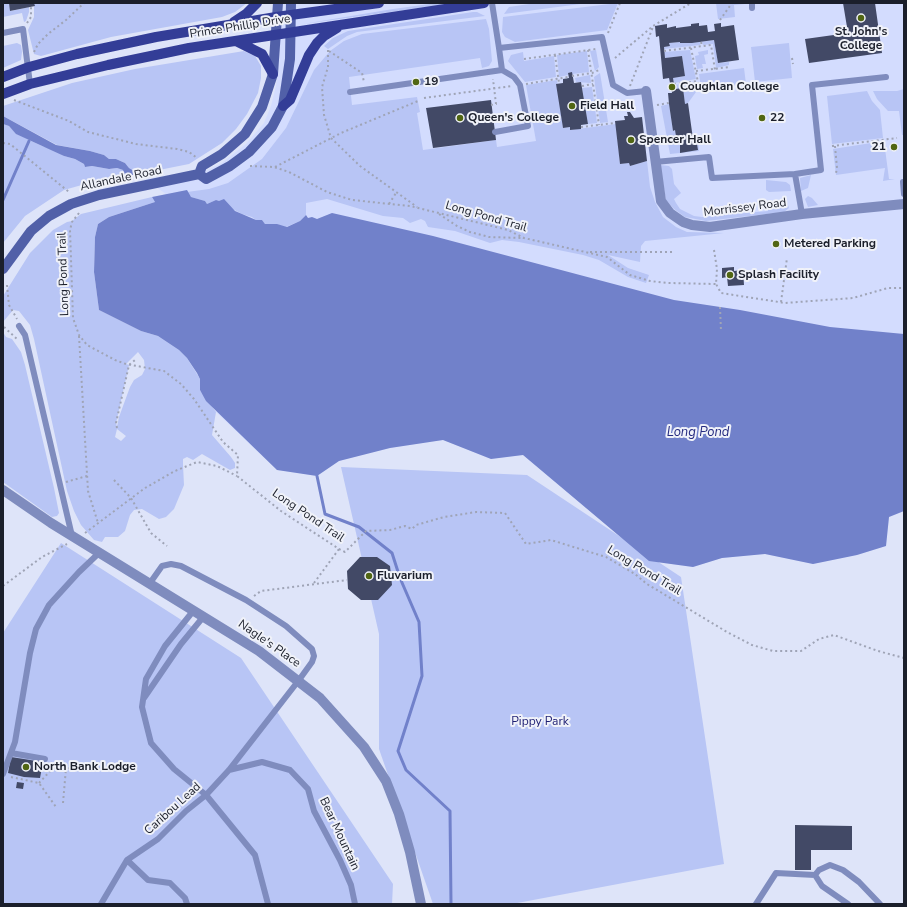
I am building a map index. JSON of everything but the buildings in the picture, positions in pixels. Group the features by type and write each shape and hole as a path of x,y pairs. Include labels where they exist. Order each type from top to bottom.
{"main road":[{"path":"229,25 246,14 257,3"},
{"path":"199,174 202,166 234,144 254,122 267,95 273,74 278,3"},
{"name":"Allandale Road","path":"3,268 31,232 59,209 84,199 175,181 199,174 206,179 230,166 250,152 272,127 283,106 289,74 291,3"},
{"name":"Prince Phillip Drive","path":"3,77 29,67 109,46 276,17 380,3"},
{"name":"Prince Phillip Drive","path":"3,94 30,84 108,65 234,40 291,33 484,3"},
{"path":"283,106 290,100 309,54 317,43 324,36 343,25"},
{"path":"234,40 262,54 273,74"}],"street":[{"name":"Morrissey Road","path":"646,91 661,201 670,213 688,224 710,227 802,214 904,204"},
{"name":"Nagle's Place","path":"3,490 75,537 259,651 299,680 320,698 364,747 386,781 406,836 421,904"}],"lane":[{"path":"492,3 502,70"},
{"path":"3,33 23,29 30,84"},
{"path":"499,48 602,37 613,85 627,93 646,91"},
{"path":"350,92 502,70 514,77 520,84 528,126 495,132"},
{"path":"655,162 709,157 712,178 795,174 820,170 812,85 886,77"},
{"path":"795,174 802,214"},
{"path":"903,182 904,194"},
{"path":"19,326 25,335 75,537"},
{"path":"3,774 15,742 30,653 36,628 49,605 79,572 100,552"},
{"path":"150,583 162,566 171,564 181,566 246,600"},
{"name":"Caribou Lead","path":"101,904 127,860 158,839 186,811 206,795 229,770 312,662 314,656 312,649 286,626 246,600"},
{"path":"194,610 166,646 146,678 142,707 151,743 174,769 206,795 255,855 268,904"},
{"path":"143,699 181,644 204,616"},
{"path":"10,754 45,759"},
{"name":"Bear Mountain","path":"229,770 262,762 290,770 308,789 314,811 340,860 351,885 355,904"},
{"path":"127,860 148,880 170,884 185,898 187,904"},
{"path":"815,875 819,870 830,865 843,870 859,882 880,904"},
{"path":"756,904 776,873 815,875"},
{"path":"815,875 822,886 848,904"}],"path":[{"path":"34,53 34,50 48,34 84,3"},
{"path":"602,37 608,33 620,3"},
{"path":"612,60 653,26 691,3"},
{"path":"720,20 732,3"},
{"path":"23,29 31,17 31,6"},
{"path":"627,93 653,26"},
{"path":"701,42 702,46"},
{"path":"664,51 711,45 714,70"},
{"path":"691,48 700,92"},
{"path":"524,59 596,49"},
{"path":"365,90 362,73 328,50 328,67 322,87 324,115 331,138 360,166 420,209"},
{"path":"588,50 599,125"},
{"path":"555,55 559,83"},
{"path":"792,58 793,64"},
{"path":"696,71 730,67"},
{"path":"572,76 592,74 599,70"},
{"path":"491,105 496,104 492,72"},
{"path":"525,84 568,77"},
{"path":"674,84 698,81"},
{"path":"582,86 593,84"},
{"path":"424,98 514,85"},
{"path":"14,100 69,121 88,132 136,144 189,152 198,160"},
{"path":"274,167 331,138 418,101"},
{"path":"581,127 615,123"},
{"path":"836,173 837,168 834,146 897,138"},
{"path":"3,143 10,144 68,192"},
{"name":"Long Pond Trail","path":"250,166 274,167 289,172 328,192 352,200 410,206 508,230 524,238 607,257 630,275 668,283 716,284"},
{"path":"389,204 396,193"},
{"path":"438,213 457,226 470,232 489,237 524,238"},
{"name":"Long Pond Trail","path":"79,214 72,222 70,236 73,318 79,335 87,345 115,360 129,365 164,371 181,384 194,399 223,442 238,455 237,476 281,511 339,549 345,552 366,531 390,530 405,526 412,529 416,525 444,517 476,512 505,513 526,544 551,540 606,557 635,574 647,584 727,632 752,645 773,652 801,651 819,639 834,635 878,651 904,658"},
{"path":"714,250 717,269 716,284 721,293 781,302 853,298 888,288 904,288"},
{"path":"586,252 674,252"},
{"path":"781,302 787,258"},
{"path":"8,285 9,305 19,326"},
{"path":"720,306 721,331"},
{"path":"4,327 19,341"},
{"path":"79,335 88,491 98,523"},
{"path":"117,428 116,423 129,365 135,360"},
{"path":"3,586 42,557 98,523 145,488 175,471 197,462 218,466 237,476"},
{"path":"66,482 87,476"},
{"path":"114,480 131,498 151,533 167,546"},
{"path":"313,584 339,549"},
{"path":"246,600 261,592 347,580"},
{"path":"45,759 49,760 53,768"},
{"path":"39,783 53,768 121,769 131,768 135,765"},
{"path":"63,803 66,768"},
{"path":"10,776 39,783 56,807"}],"shaded area":[{"path":"283,3 904,3 904,511 889,517 886,546 857,555 813,564 765,554 722,558 693,567 649,561 523,455 491,459 443,440 390,448 339,461 317,476 277,470 216,412 187,358 179,350 158,336 138,209 155,202 152,197 166,194 153,185 199,174 222,163 246,144 264,123 271,106 276,86"}],"green space":[{"path":"3,3 9,3 11,11 29,7 26,21 24,22 22,13 3,17"},
{"path":"34,3 247,3 235,12 222,17 111,37 41,56 34,54 28,30 34,17"},
{"path":"437,3 455,3 303,24 393,9"},
{"path":"536,3 588,3 504,14 509,7"},
{"path":"618,3 607,30 515,42 505,37 502,32 503,17"},
{"path":"716,3 745,4 734,5 735,17 718,19"},
{"path":"477,12 485,16 357,32 347,36 328,49 324,46 333,38 348,31"},
{"path":"486,19 489,29 492,61 489,66 482,68 480,58 349,77 352,105 417,97 420,112 417,113 423,150 496,140 497,147 536,141 526,85 557,80 563,128 570,127 570,130 616,124 620,164 629,163 630,166 647,161 650,187 655,202 663,217 676,227 687,232 724,233 645,241 641,246 640,262 608,255 628,268 649,275 646,283 628,277 599,260 583,255 519,242 502,240 490,243 455,231 428,227 425,221 421,219 410,223 403,218 383,216 327,199 306,203 306,215 300,221 286,227 265,224 262,220 256,220 242,214 216,200 207,204 205,201 191,197 188,194 187,192 209,189 228,183 262,159 286,128 314,70 330,51 344,41 362,34"},
{"path":"714,40 718,63 729,62 729,65 716,68 713,44 703,45 702,42"},
{"path":"700,42 700,45 664,49 664,47 670,46 669,43"},
{"path":"17,43 21,45 21,60 3,68 3,46"},
{"path":"789,43 792,78 755,82 751,47"},
{"path":"596,50 599,67 595,71 590,51"},
{"path":"690,50 696,79 674,83 673,78 685,76 682,56 665,58 664,52"},
{"path":"708,50 708,54 704,55 706,64 702,64 703,68 697,69 695,56 699,55 698,52"},
{"path":"244,51 255,56 261,66 261,78 258,93 247,114 236,129 222,143 189,164 139,174 129,168 125,163 116,159 109,159 104,155 90,151 57,145 3,116 3,106 72,83 135,69"},
{"path":"587,51 589,72 568,73 568,75 559,77 557,55"},
{"path":"523,52 524,61 554,56 556,77 525,82 508,61 511,55"},
{"path":"744,68 746,84 705,90 701,88 699,74"},
{"path":"600,73 608,122 600,123 594,77"},
{"path":"590,75 591,83 576,82 575,78"},
{"path":"696,82 696,92 688,103 685,104 683,89 675,89 674,85"},
{"path":"592,87 597,123 588,124 582,88"},
{"path":"904,89 904,135 902,135 899,111 888,111 877,99 873,91 897,91"},
{"path":"867,91 872,101 880,110 883,138 832,144 827,96"},
{"path":"669,104 673,131 675,130 680,142 680,152 698,150 696,138 693,139 692,132 698,139 699,151 670,154 661,106"},
{"path":"3,124 9,126 17,134 42,146 50,148 64,156 75,159 84,164 85,167 92,166 109,169 117,168 123,170 125,176 103,179 64,190 25,216 3,243"},
{"path":"884,141 889,179 895,179 883,181 885,168 836,175 833,149"},
{"path":"660,165 669,166 672,169 674,184 681,193 674,199 680,209 694,216 702,217 768,211 769,201 785,200 789,208 784,212 706,221 685,217 674,209 666,200"},
{"path":"811,175 808,188 801,191 800,178"},
{"path":"766,180 786,182 790,185 791,191 769,192 766,190"},
{"path":"808,196 818,205 808,207 805,199"},
{"path":"152,197 155,202 109,217 98,224 95,237 94,272 99,310 141,331 158,336 179,350 187,358 200,379 200,390 216,412 212,435 235,463 235,468 230,470 202,454 193,460 187,457 183,459 184,485 174,509 166,517 159,519 142,509 134,510 130,515 125,531 118,537 105,537 102,542 94,540 81,525 67,491 30,325 19,311 13,310 3,322 3,296 30,253 53,230 67,222 72,221 81,214","holes":["138,352 144,360 145,369 142,375 134,380 130,387 117,427 116,423 129,365 126,364","117,429 126,436 121,441 115,437"]},
{"path":"3,332 6,337 12,339 21,352 25,365 54,488 59,513 57,516 52,517 3,482"},
{"name":"Pippy Park","path":"341,467 527,475 681,577 724,864 512,904 433,904 379,749 379,634"},
{"path":"61,543 241,658 393,884 392,904 3,904 3,633"}],"water":[{"path":"3,116 56,145 90,151 104,155 109,159 116,159 125,163 129,168 139,174 125,176 123,170 117,168 109,169 92,166 85,167 84,164 75,159 64,156 16,134 9,126 3,124"},
{"name":"Long Pond","path":"187,190 191,197 205,201 207,204 216,200 219,201 224,199 235,211 256,220 262,220 265,224 277,224 287,227 300,221 306,215 308,218 312,217 317,219 332,213 433,236 674,300 740,310 830,327 904,334 904,511 889,517 886,546 857,555 813,564 765,554 722,558 693,567 649,561 523,455 491,459 443,440 390,448 339,461 317,476 277,470 206,401 200,390 200,379 197,373 187,358 179,350 158,336 141,331 99,310 94,272 95,237 98,224 109,217 155,202 152,197"}],"waterway":[{"path":"3,200 29,141"},
{"path":"317,476 325,514 359,527 392,553 400,578 419,622 422,676 398,751 406,770 450,811 451,904"}],"place":[{"name":"St. John's College","path":"861,18"},
{"name":"19","path":"416,82"},
{"name":"Coughlan College","path":"672,87"},
{"name":"Field Hall","path":"572,106"},
{"name":"Queen's College","path":"460,118"},
{"name":"22","path":"762,118"},
{"name":"Spencer Hall","path":"631,140"},
{"name":"21","path":"894,147"},
{"name":"Metered Parking","path":"776,244"},
{"name":"Splash Facility","path":"730,275"},
{"name":"Fluvarium","path":"369,576"},
{"name":"North Bank Lodge","path":"26,767"}]}
